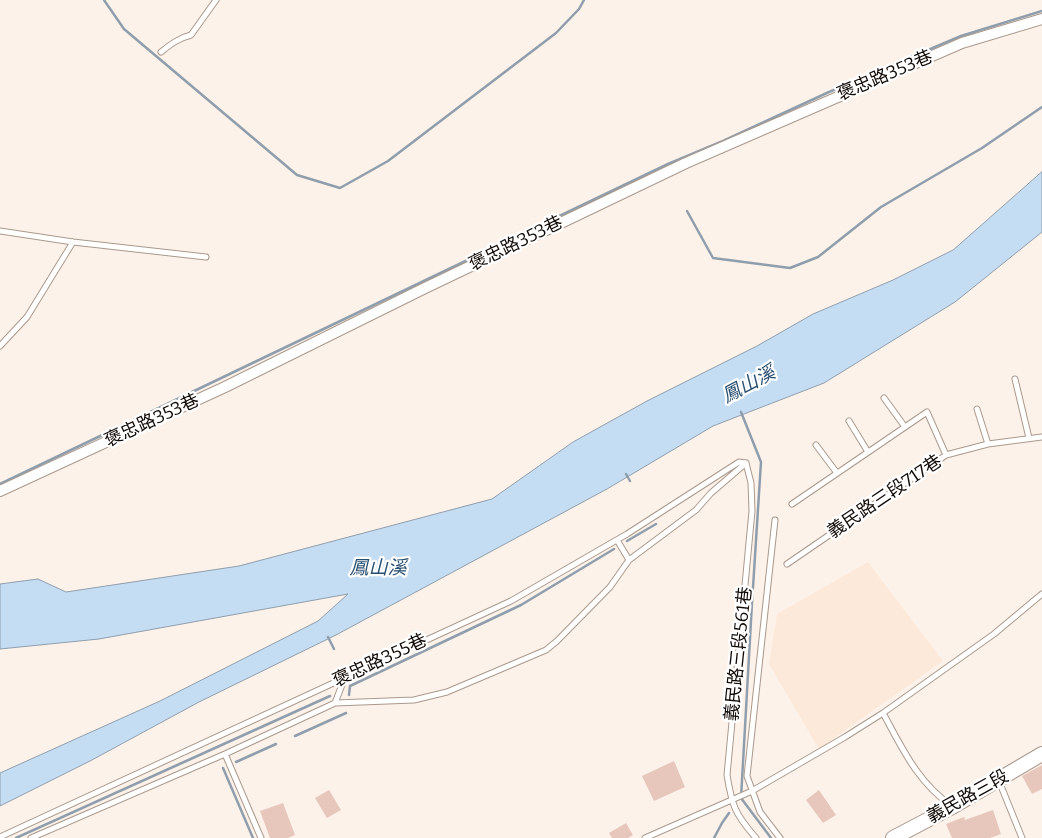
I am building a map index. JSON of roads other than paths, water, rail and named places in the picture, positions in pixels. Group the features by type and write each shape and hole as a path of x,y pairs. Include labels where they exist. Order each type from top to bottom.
{"main road":[{"name":"義民路三段","path":"894,838 952,807 1042,754"}],"street":[{"name":"褒忠路353巷","path":"0,491 225,387 458,272 686,163 962,43 1042,19"}],"lane":[{"path":"161,52 172,42 192,35 216,0"},
{"path":"0,231 73,242 206,257"},
{"path":"0,346 27,317 73,242"},
{"path":"1016,380 1029,438"},
{"path":"884,398 905,427"},
{"path":"977,409 988,444"},
{"path":"792,504 927,412 946,455"},
{"path":"849,421 868,452"},
{"name":"義民路三段717巷","path":"787,564 946,455 988,444 1042,437"},
{"path":"816,445 837,474"},
{"name":"褒忠路355巷","path":"0,837 511,601 617,540 739,462 746,463"},
{"path":"31,838 225,754 335,703 414,700 447,692 546,650 610,587 629,560 696,510 711,493 746,463"},
{"name":"義民路三段561巷","path":"746,463 752,483 752,510 727,775 731,800 740,820 756,838"},
{"name":"義民路三段561巷","path":"775,520 746,776 760,812 780,838"},
{"path":"617,540 629,560"},
{"path":"645,838 752,791 883,713 994,634 1042,594"},
{"path":"335,703 345,677"},
{"path":"883,713 910,765 932,790 952,807"},
{"path":"225,754 261,838"},
{"path":"999,780 1022,838"}],"water":[{"name":"鳳山溪","path":"1042,172 1042,232 955,302 824,383 713,426 607,489 336,635 199,702 90,761 0,806 0,773 160,701 318,621 348,594 99,639 0,649 0,584 38,579 66,592 239,566 492,499 573,442 647,401 757,346 813,314 893,280 953,250"}],"waterway":[{"path":"104,0 124,29 297,175 340,188 388,161 556,33 579,9 584,0"},
{"path":"0,484 668,164 829,92 961,36 1042,11"},
{"path":"687,211 713,258 790,268 818,257 881,207 982,148 1042,107"},
{"path":"741,412 761,462 741,798 771,838"},
{"path":"626,474 630,481"},
{"path":"627,541 656,524"},
{"path":"349,695 350,686 521,605 614,549"},
{"path":"328,637 334,649"},
{"path":"16,838 330,696"},
{"path":"295,736 346,713"},
{"path":"236,762 276,744"},
{"path":"223,768 253,838"},
{"path":"714,838 729,813"}]}
